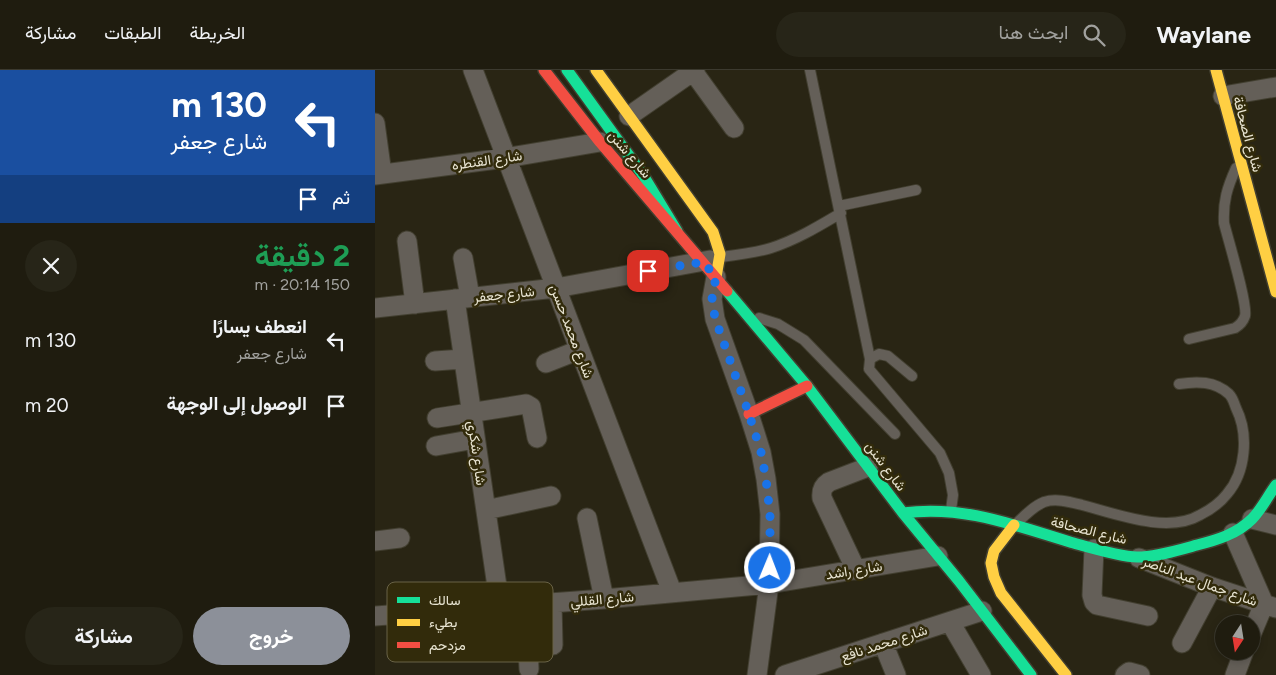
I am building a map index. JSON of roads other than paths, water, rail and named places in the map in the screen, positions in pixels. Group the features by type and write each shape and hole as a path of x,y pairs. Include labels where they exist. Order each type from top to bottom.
{"main road":[{"name":"شارع شنن","path":"544,70 600,142 807,386 903,513 939,556 963,579 983,611 1031,675"},
{"path":"567,70 661,202 677,231"},
{"name":"شارع شنن","path":"596,70 713,232 721,257"},
{"name":"شارع الصحافة","path":"1216,70 1276,292"},
{"path":"716,277 721,257"},
{"path":"749,414 807,386"},
{"name":"شارع الصحافة","path":"903,513 951,510 985,517 1095,548 1137,557 1179,550 1233,533 1252,519 1271,501 1276,486"},
{"path":"1014,525 994,551 987,565 1001,594 1066,675"}],"street":[{"name":"شارع محمد حسن","path":"473,70 672,592"},
{"path":"629,116 693,70 734,128"},
{"path":"1223,96 1276,87"},
{"path":"375,123 378,174"},
{"name":"شارع القنطره","path":"378,174 505,158 600,142"},
{"path":"407,241 415,304"},
{"name":"شارع جعفر","path":"375,308 556,288 703,262 721,257"},
{"name":"شارع شكري","path":"463,258 463,359 496,582"},
{"path":"716,277 712,299 715,318 761,452 770,514 769,584 757,675"},
{"path":"546,363 579,350"},
{"path":"435,361 463,359"},
{"path":"437,418 523,404 531,407 537,438"},
{"path":"436,446 475,440"},
{"path":"856,570 822,498 821,492 824,485 829,482 868,467"},
{"path":"486,510 551,496"},
{"path":"587,518 604,599"},
{"path":"1252,519 1276,525"},
{"name":"شارع جمال عبد الناصر","path":"1233,533 1270,606"},
{"path":"375,541 400,538"},
{"path":"1095,548 1092,595 1094,602 1097,605 1148,616"},
{"name":"شارع راشد","path":"769,584 939,556"},
{"name":"شارع جمال عبد الناصر","path":"1137,557 1270,606"},
{"name":"شارع القللي","path":"553,603 769,584"},
{"path":"1182,644 1212,586"},
{"path":"1260,621 1270,606"},
{"name":"شارع محمد نافع","path":"785,675 830,668 883,643 983,611"},
{"path":"950,622 981,675"},
{"path":"883,643 896,675"},
{"path":"1235,675 1241,660"},
{"path":"529,662 529,669"},
{"path":"1125,675 1129,672 1140,675"}],"lane":[{"path":"810,70 871,359 869,369 940,453 949,473 953,495 951,510"},
{"path":"1189,340 1235,328 1241,324 1246,315 1223,214 1226,190 1240,160"},
{"path":"721,257 752,253 773,247 819,226 840,209 916,190"},
{"path":"749,316 778,324 804,340 895,434"},
{"path":"871,359 879,354 888,356 912,376"},
{"path":"1014,525 1032,509 1045,502 1068,502 1164,524 1182,523 1198,517 1212,508 1228,494 1238,475 1244,454 1244,432 1238,411 1230,395 1215,385 1197,381 1179,384"}]}
